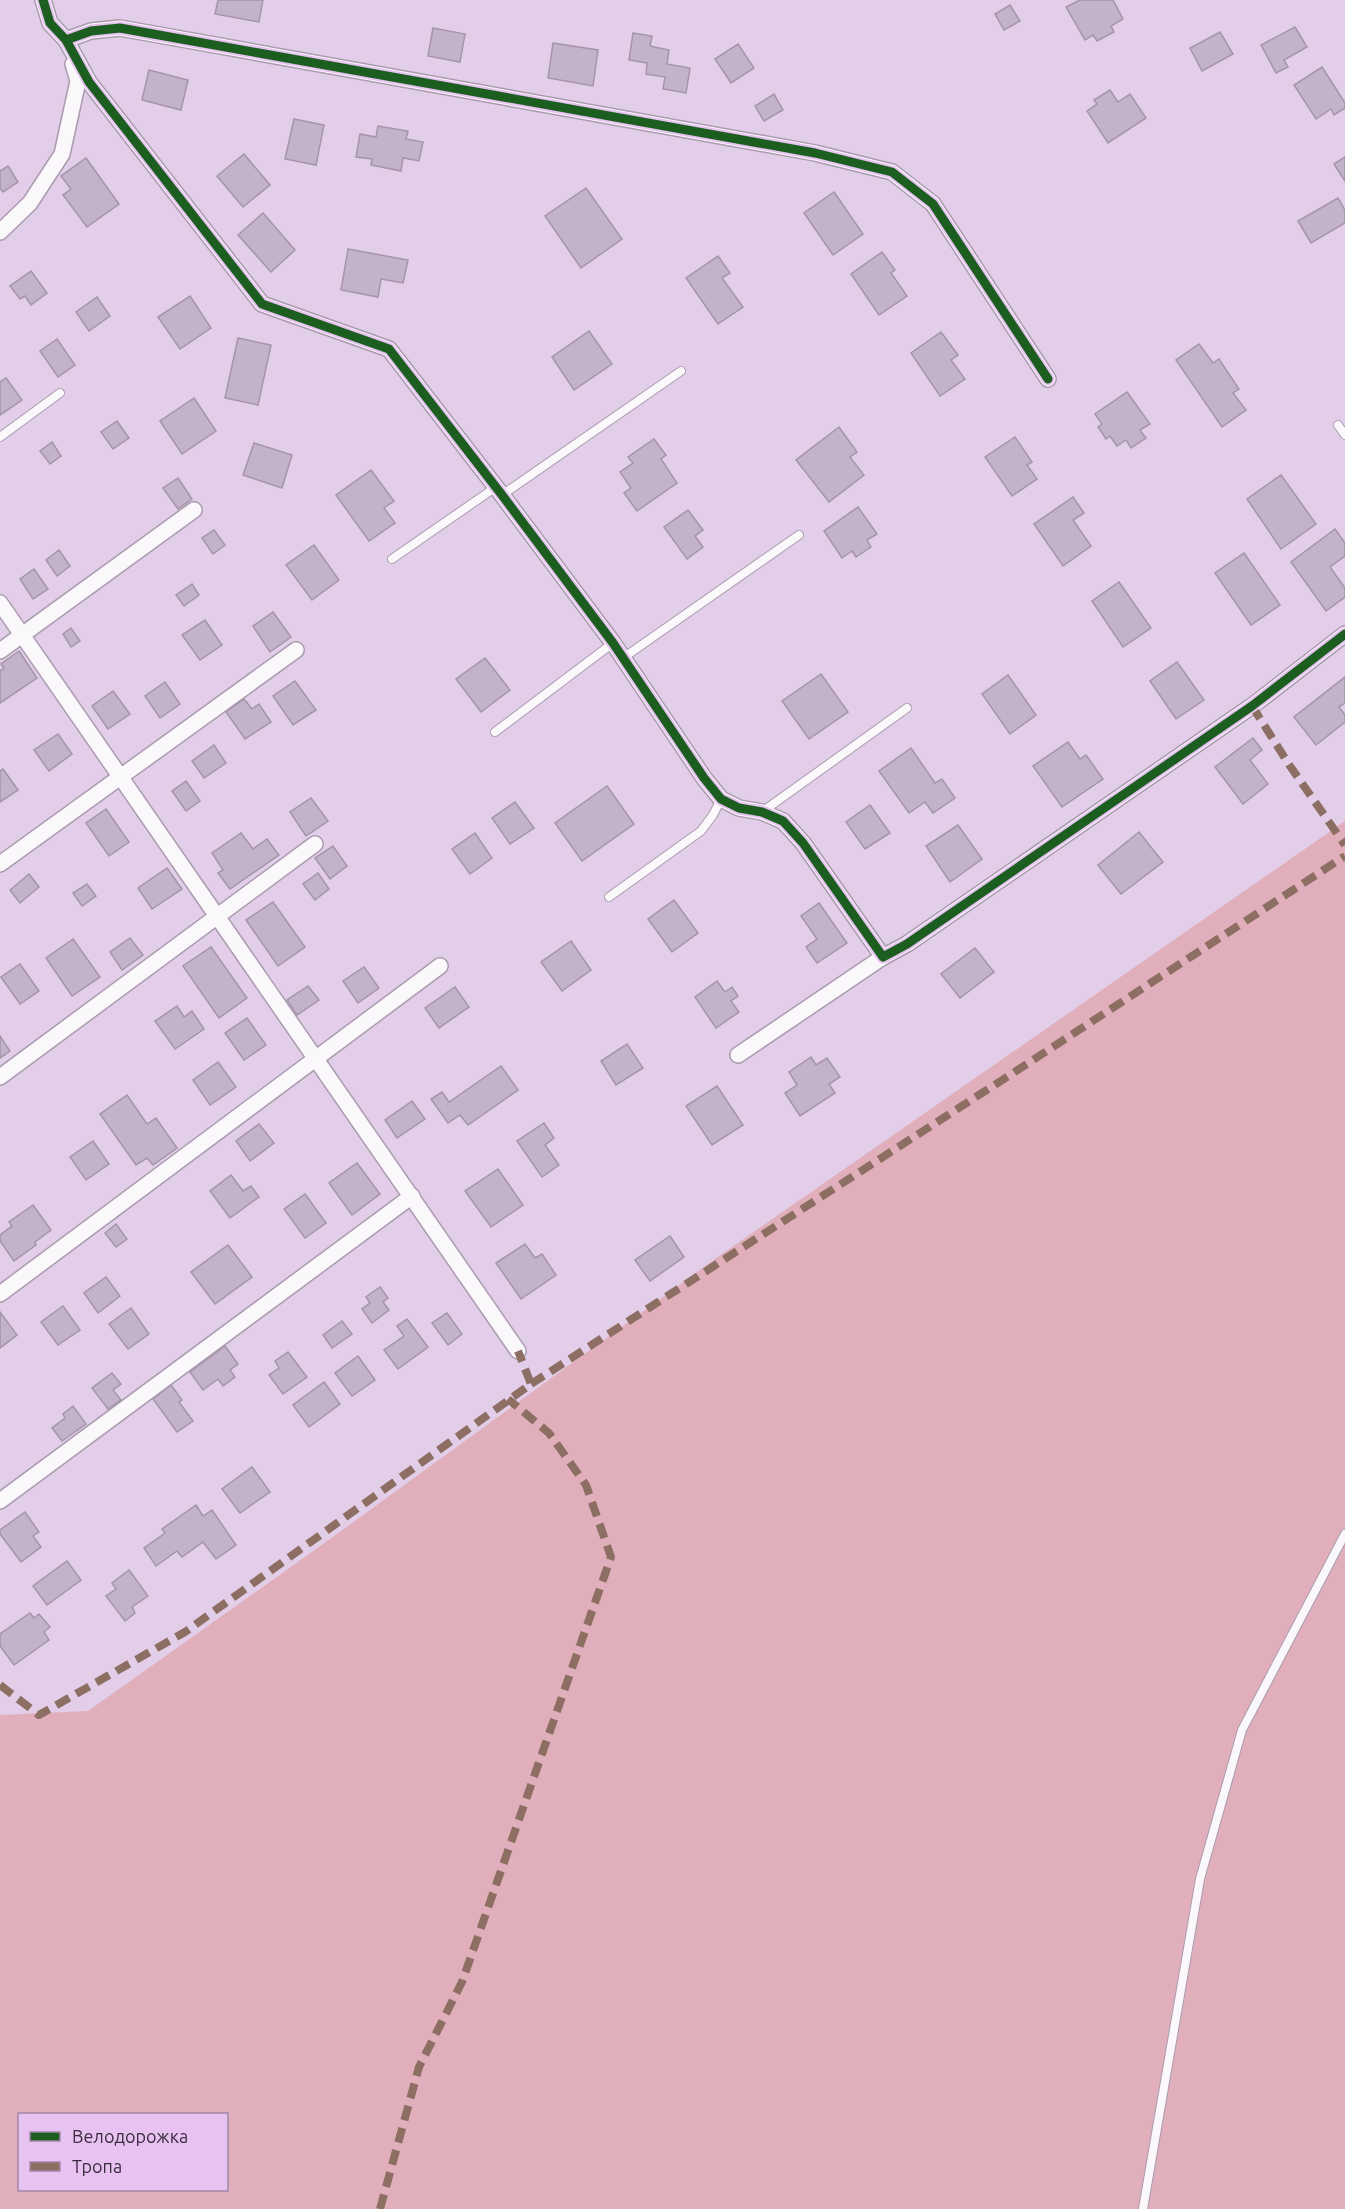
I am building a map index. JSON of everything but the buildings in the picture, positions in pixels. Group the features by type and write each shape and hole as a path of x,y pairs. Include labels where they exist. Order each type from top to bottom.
{"street":[{"path":"43,0 50,23 66,40 89,82 262,304 389,349 613,643 704,778 721,799 739,808 762,812 783,821 803,843 883,957"},
{"path":"66,40 91,31 120,28 815,153 892,172 933,204 1048,379"},
{"path":"0,232 30,203 62,154 78,81 66,40"},
{"path":"0,651 194,510"},
{"path":"0,603 518,1351"},
{"path":"738,1055 883,957 917,937 1242,712 1345,634"},
{"path":"0,864 296,650"},
{"path":"0,1077 315,844"},
{"path":"0,1294 440,966"},
{"path":"0,1501 412,1196"}],"lane":[{"path":"392,559 681,371"},
{"path":"0,436 60,393"},
{"path":"1338,425 1345,435"},
{"path":"623,658 799,535"},
{"path":"495,732 613,643"},
{"path":"762,812 907,708"},
{"path":"609,897 701,831 721,799"},
{"path":"1143,2209 1200,1879 1242,1730 1345,1534"}],"shaded area":[{"path":"1345,821 1345,2209 0,2209 0,1715 88,1711 319,1547 722,1254"}],"marked path":[{"path":"1252,706 1345,845"},
{"path":"531,1384 1345,856"},
{"path":"0,1685 39,1715 185,1632 531,1384 518,1351"},
{"path":"380,2209 419,2067 462,1982 611,1557 586,1485 549,1433 508,1399"}],"cycle path":[{"path":"43,0 50,23 66,40 91,31 120,28 815,153 892,172 933,204 1048,379"},
{"path":"66,40 89,82 262,304 389,349 613,643 704,778 721,799 739,808 762,812 783,821 803,843 883,957 907,944 1252,706 1345,634"}]}
